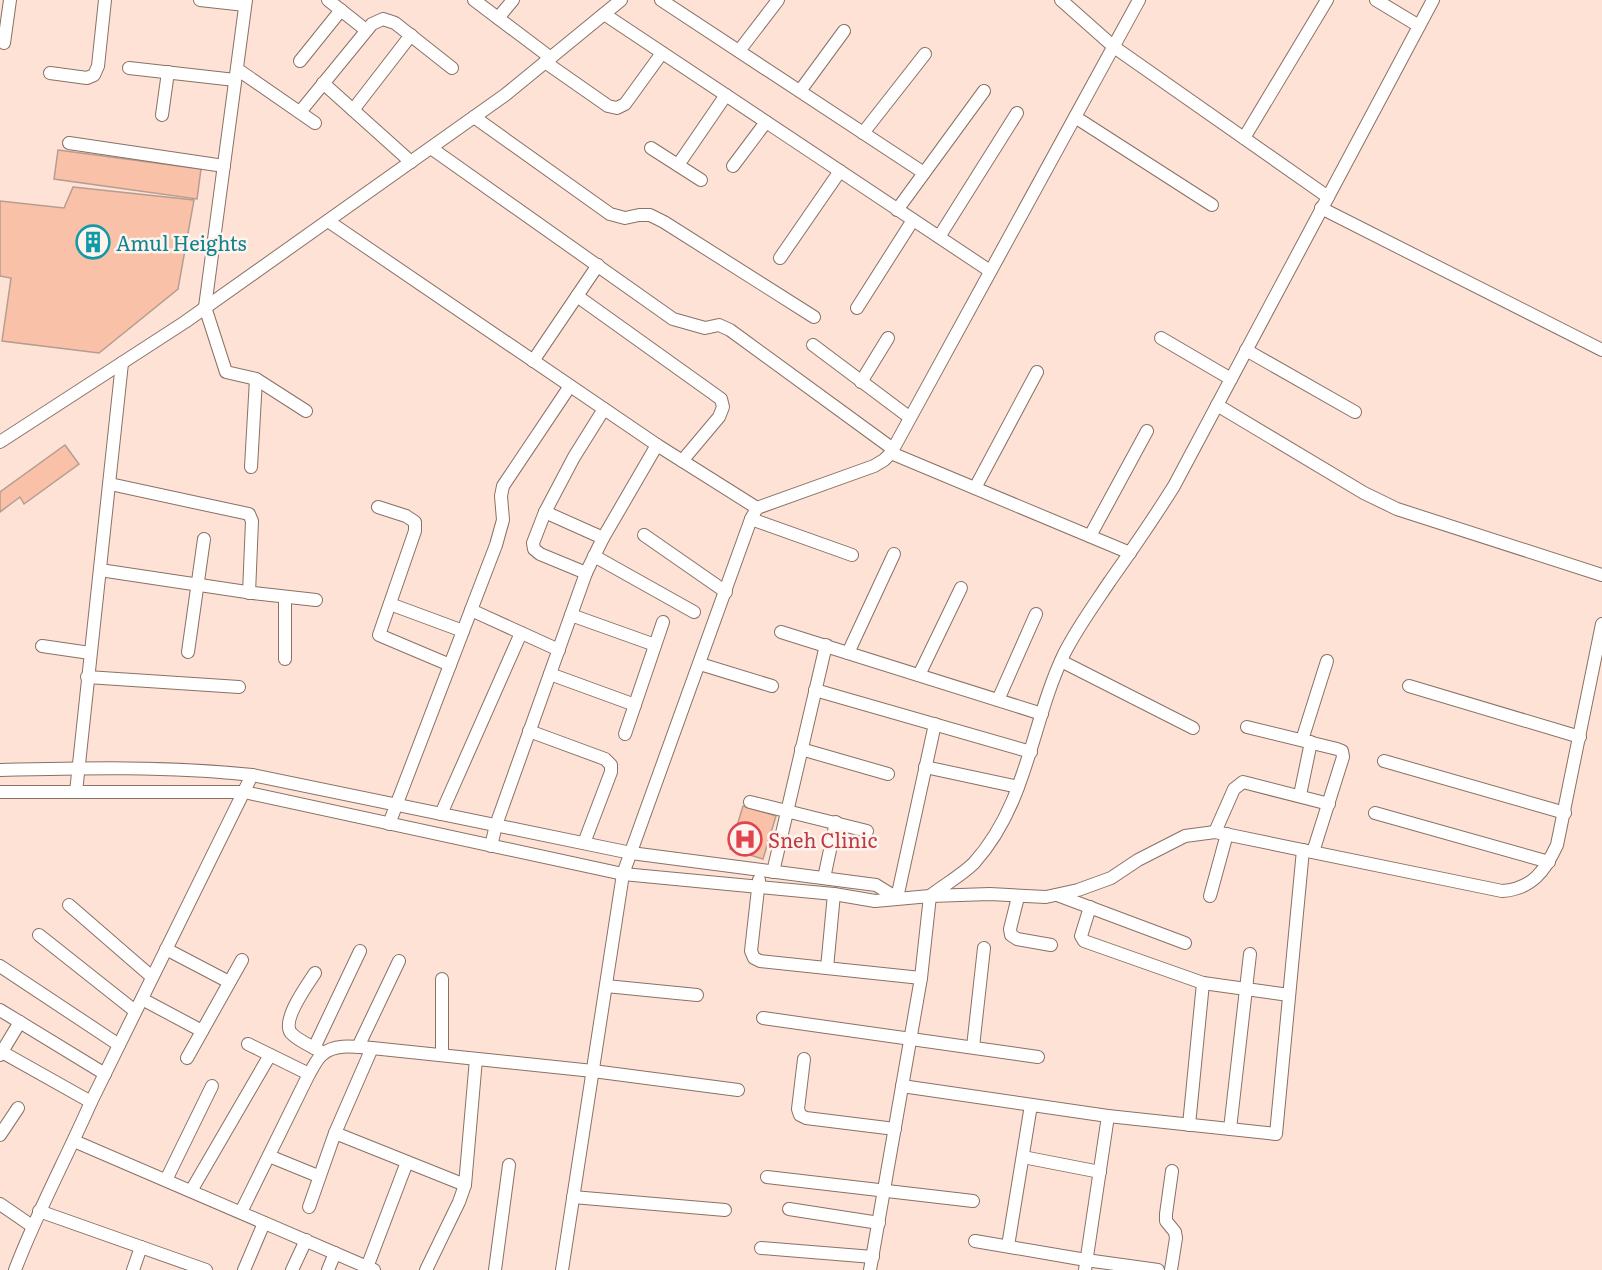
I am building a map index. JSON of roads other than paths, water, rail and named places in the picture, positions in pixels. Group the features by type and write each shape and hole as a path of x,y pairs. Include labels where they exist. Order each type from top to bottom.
{"street":[{"path":"4,43 10,0"},
{"path":"50,73 87,78 94,75 98,66 105,0"},
{"path":"200,0 246,3 205,307 226,372 256,379 306,411"},
{"path":"328,0 366,30"},
{"path":"474,0 608,106 617,108 625,104 662,53"},
{"path":"498,18 513,0"},
{"path":"0,442 205,307 431,148 505,95 621,0"},
{"path":"661,0 924,173"},
{"path":"739,51 778,0"},
{"path":"1061,0 1114,47 1328,197"},
{"path":"562,1270 623,874 754,514 874,466 892,451 1140,0"},
{"path":"1244,138 1328,0"},
{"path":"1376,0 1419,26"},
{"path":"870,1270 921,978 930,896 972,864 997,831 1018,787 1061,661 1081,622 1174,486 1433,0"},
{"path":"300,61 341,10"},
{"path":"604,14 990,271"},
{"path":"300,112 366,30 383,19 395,23 452,68"},
{"path":"800,91 844,31"},
{"path":"353,110 411,35"},
{"path":"863,133 925,54"},
{"path":"129,68 168,72 236,74 315,123"},
{"path":"162,115 168,72"},
{"path":"323,83 411,162"},
{"path":"897,210 984,91"},
{"path":"678,165 726,95"},
{"path":"939,237 1017,113"},
{"path":"474,117 610,214 626,218 650,215 814,317"},
{"path":"1076,117 1212,205"},
{"path":"733,166 766,122"},
{"path":"69,143 224,166"},
{"path":"431,148 673,319 705,328 719,325 730,330 892,451 1130,553"},
{"path":"651,148 701,180"},
{"path":"780,258 840,171"},
{"path":"1322,208 1602,350"},
{"path":"857,308 913,220"},
{"path":"328,221 682,460 754,514 852,555"},
{"path":"533,361 598,265"},
{"path":"577,296 721,399 723,407 719,417 682,460"},
{"path":"861,382 888,338"},
{"path":"1161,338 1231,379"},
{"path":"813,345 909,417"},
{"path":"1246,350 1355,412"},
{"path":"76,792 122,363"},
{"path":"975,488 1037,372"},
{"path":"251,467 256,379"},
{"path":"389,824 503,520 501,496 504,486 570,386"},
{"path":"1217,405 1364,493 1397,509 1602,575"},
{"path":"586,573 540,555 534,549 533,543 545,512 574,457 604,409"},
{"path":"1090,536 1147,431"},
{"path":"491,846 496,825 586,573 603,538 657,445"},
{"path":"110,484 249,514 252,521 249,593"},
{"path":"378,507 406,516 415,522 415,531 379,635 450,665"},
{"path":"545,512 603,538"},
{"path":"644,535 726,592"},
{"path":"188,652 204,539"},
{"path":"848,652 894,554"},
{"path":"594,556 694,612"},
{"path":"100,570 249,593 316,600"},
{"path":"919,675 961,588"},
{"path":"285,598 285,659"},
{"path":"390,604 463,631"},
{"path":"471,610 558,650"},
{"path":"998,700 1036,614"},
{"path":"571,615 655,645"},
{"path":"625,734 663,622"},
{"path":"0,792 244,792 623,874 834,894 875,901 990,894 1018,897 1057,895 1111,878 1138,860 1185,836 1221,833 1502,891 1525,886 1549,862 1557,845 1602,624"},
{"path":"781,632 1042,714"},
{"path":"441,814 522,633"},
{"path":"826,645 787,810 767,871 758,887 751,951 754,958 760,961 921,978"},
{"path":"42,646 90,653"},
{"path":"1061,661 1194,728"},
{"path":"1299,795 1307,742 1327,661"},
{"path":"700,664 772,686"},
{"path":"550,674 635,705"},
{"path":"87,677 239,687"},
{"path":"1409,686 1580,737"},
{"path":"815,690 1031,752"},
{"path":"897,898 935,724"},
{"path":"902,1086 1108,1116 1276,1134 1289,995 1308,851 1329,804 1343,757 1342,751 1247,727"},
{"path":"530,731 605,759 611,765 611,772 584,843"},
{"path":"801,749 888,774"},
{"path":"1384,761 1565,813"},
{"path":"925,767 1018,787"},
{"path":"0,770 198,769 252,775 631,853 876,885 897,898"},
{"path":"15,1270 32,1226 91,1102 252,775"},
{"path":"1210,896 1221,833 1233,789 1237,785 1243,782 1329,804"},
{"path":"750,802 867,831"},
{"path":"1375,813 1549,862"},
{"path":"824,878 836,822"},
{"path":"827,968 834,894"},
{"path":"1057,895 1185,943"},
{"path":"1018,897 1010,929 1011,935 1017,939 1051,945"},
{"path":"69,905 152,977"},
{"path":"1090,907 1082,928 1081,936 1084,941 1203,983 1289,995"},
{"path":"39,935 135,1011"},
{"path":"973,1047 984,948"},
{"path":"166,949 229,982"},
{"path":"241,1212 309,1074 360,951"},
{"path":"1230,1129 1250,954"},
{"path":"187,1058 242,960"},
{"path":"358,1047 399,961"},
{"path":"0,982 4,969 119,1045"},
{"path":"315,973 289,1016 288,1025 291,1033 318,1051 334,1048 372,1048 593,1071 738,1090"},
{"path":"442,979 442,1055"},
{"path":"1189,1125 1203,983"},
{"path":"606,986 698,995"},
{"path":"142,999 202,1031"},
{"path":"0,1010 105,1074"},
{"path":"763,1018 1038,1057"},
{"path":"20,1022 1,1053 91,1102"},
{"path":"248,1044 309,1074"},
{"path":"309,1207 335,1133 372,1048"},
{"path":"191,1191 270,1055"},
{"path":"426,1270 465,1185 476,1059"},
{"path":"804,1059 798,1109 800,1115 806,1118 895,1129"},
{"path":"166,1180 212,1086"},
{"path":"1008,1246 1031,1105"},
{"path":"0,1135 18,1108"},
{"path":"1086,1265 1108,1116"},
{"path":"335,1133 465,1185"},
{"path":"74,1141 369,1269 408,1162"},
{"path":"268,1156 318,1176"},
{"path":"1023,1157 1100,1172"},
{"path":"495,1270 509,1165"},
{"path":"1171,1270 1176,1238 1175,1232 1166,1221 1166,1214 1172,1170"},
{"path":"767,1177 974,1201"},
{"path":"573,1197 725,1210"},
{"path":"0,1204 32,1226"},
{"path":"789,1209 879,1223"},
{"path":"39,1211 200,1269"},
{"path":"244,1270 264,1222"},
{"path":"292,1270 306,1240"},
{"path":"975,1240 1086,1265 1158,1270"},
{"path":"133,1270 141,1247"},
{"path":"761,1248 873,1257"},
{"path":"328,1270 335,1253"}],"place":[{"name":"Amul Heights","path":"93,242"},
{"name":"Sneh Clinic","path":"745,839"}]}
